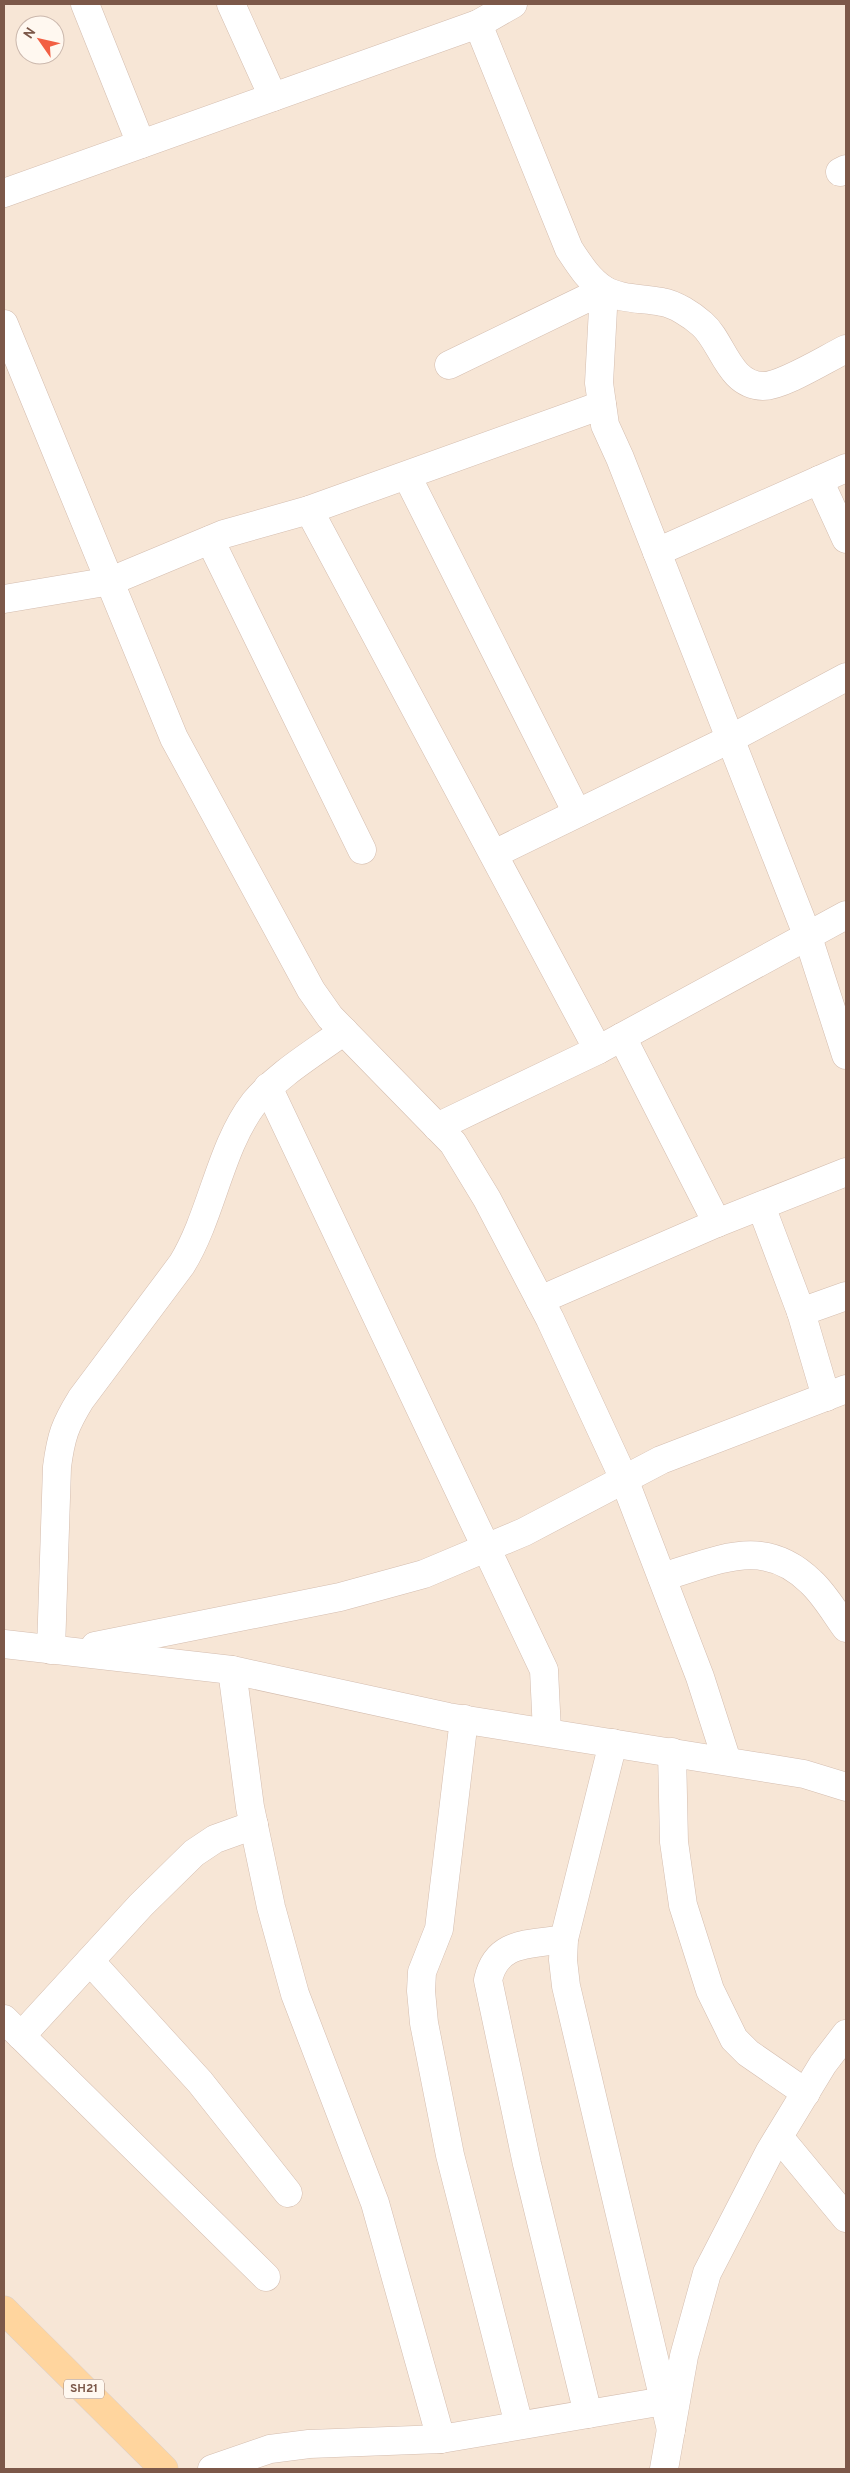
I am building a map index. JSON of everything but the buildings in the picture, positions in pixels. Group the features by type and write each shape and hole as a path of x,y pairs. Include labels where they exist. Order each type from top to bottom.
{"main road":[{"name":"SH21","path":"4,2310 163,2469"}],"street":[{"path":"85,4 141,144"},
{"path":"231,4 273,97"},
{"path":"4,193 478,24 513,4"},
{"path":"478,24 569,249 586,274 604,290 623,297 664,302 686,312 703,324 728,365 744,380 763,386 784,380 846,349"},
{"path":"449,365 604,290"},
{"path":"604,290 599,383 604,424 620,458 808,937 846,1055"},
{"path":"4,324 174,738 311,990 330,1017 453,1143 470,1168 540,1300 624,1479 700,1677 727,1762"},
{"path":"4,600 111,581 210,540 309,510 602,405"},
{"path":"656,552 846,468"},
{"path":"407,476 577,813"},
{"path":"819,480 846,539"},
{"path":"309,510 598,1050"},
{"path":"210,540 362,850"},
{"path":"494,854 730,739 846,677"},
{"path":"437,1127 598,1050 846,915"},
{"path":"60,1651 57,1467 61,1438 67,1422 196,1242 240,1126 253,1105 268,1087 344,1031"},
{"path":"622,1037 717,1223"},
{"path":"268,1087 544,1670 547,1732"},
{"path":"540,1300 717,1223 846,1172"},
{"path":"60,1651 340,1597 424,1574 524,1532 661,1460 836,1393 801,1312 761,1206"},
{"path":"801,1312 846,1296"},
{"path":"662,1577 726,1558 753,1554 768,1555 786,1562 812,1583 846,1628"},
{"path":"4,1644 232,1670 464,1719 804,1774 846,1787"},
{"path":"232,1670 254,1825 271,1907 295,1994 375,2203 440,2439"},
{"path":"464,1719 439,1929 422,1972 421,1991 424,2023 450,2155 519,2425"},
{"path":"613,1743 564,1939 562,1960 566,1986 671,2430"},
{"path":"672,1752 674,1842 683,1905 710,1990 734,2039 748,2052 806,2093"},
{"path":"254,1825 215,1839 194,1853 90,1961 12,2028 266,2277"},
{"path":"564,1939 510,1948 498,1957 491,1969 488,1980 527,2164 588,2414"},
{"path":"90,1961 200,2082 288,2192"},
{"path":"664,2469 684,2356 707,2273 779,2137 846,2034"},
{"path":"779,2137 846,2218"},
{"path":"212,2469 270,2449 309,2444 440,2439 664,2401"}],"shaded area":[{"path":"4,4 846,4 846,2469 4,2469"}]}
